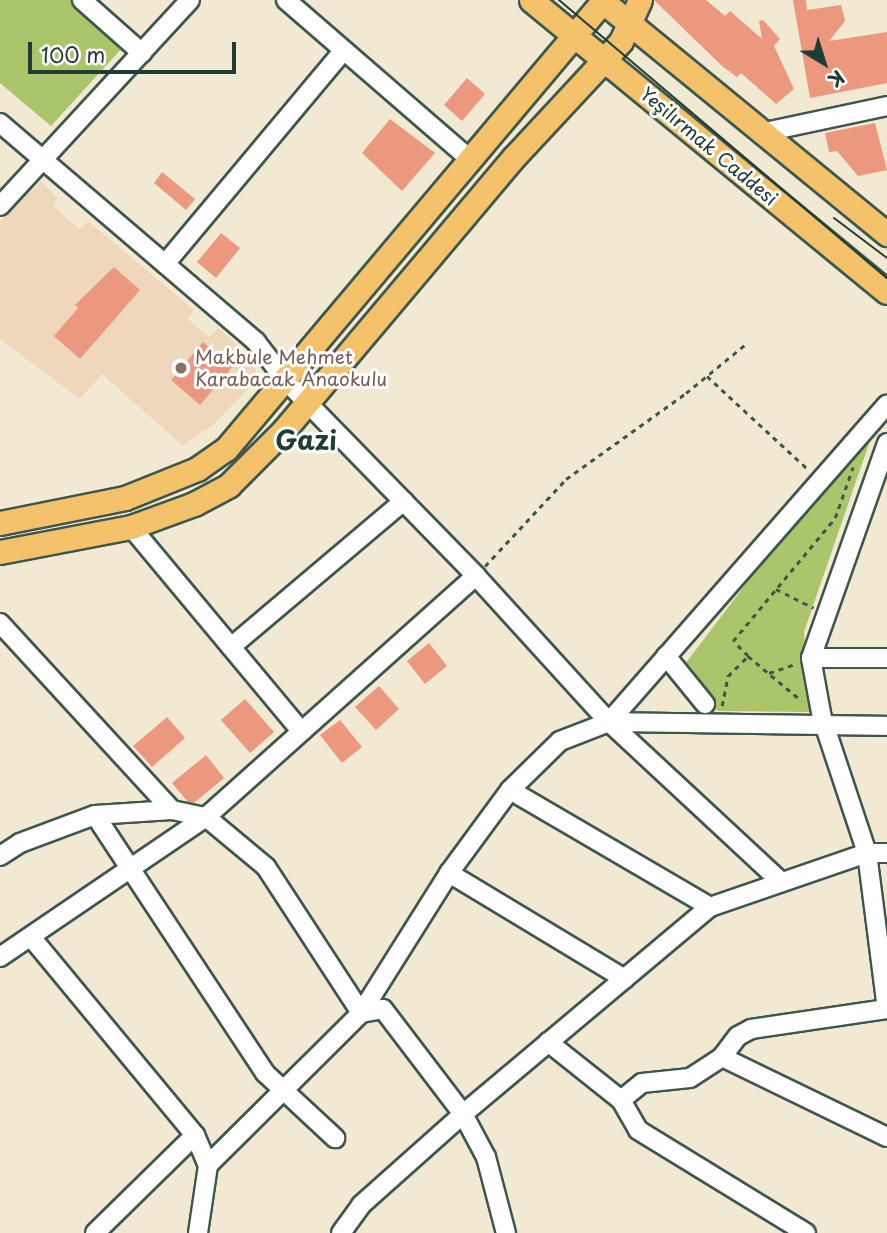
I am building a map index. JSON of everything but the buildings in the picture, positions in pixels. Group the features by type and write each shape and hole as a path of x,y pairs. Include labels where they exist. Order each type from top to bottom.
{"main road":[{"name":"Yeşilırmak Caddesi","path":"531,0 887,292"},
{"path":"0,552 131,527 194,504 229,485 307,403 514,156 606,59 630,22 640,0"},
{"path":"0,523 125,498 197,469 226,449 287,382 603,1 887,234"}],"street":[{"path":"82,0 142,53"},
{"path":"0,206 44,162 190,0"},
{"path":"286,0 342,52 471,160"},
{"path":"164,264 342,52"},
{"path":"765,132 887,106"},
{"path":"0,123 256,342 287,382 476,576 609,722 779,880"},
{"path":"609,722 887,405"},
{"path":"621,1100 642,1083 690,1078 722,1057 738,1036 751,1029 887,1009 867,853 823,721 811,658 887,443"},
{"path":"231,647 404,501"},
{"path":"131,527 300,730"},
{"path":"1,953 31,937 206,817 300,730 476,576"},
{"path":"0,623 172,810"},
{"path":"666,656 705,704"},
{"path":"811,658 887,657"},
{"path":"208,1165 281,1088 361,1013 449,873 510,790 560,741 609,722 823,721 887,726"},
{"path":"510,790 710,907"},
{"path":"0,856 95,815 172,810 206,817 266,867 361,1013"},
{"path":"95,815 265,1073 335,1138"},
{"path":"341,1233 361,1205 463,1114 710,907 779,880 867,853 887,853"},
{"path":"449,873 625,979"},
{"path":"31,937 195,1135 208,1165 198,1233"},
{"path":"361,1013 383,1009 463,1114 486,1157 506,1233"},
{"path":"548,1042 621,1100 638,1129 806,1233"},
{"path":"722,1057 887,1137"},
{"path":"95,1233 195,1135"}],"path":[{"path":"476,576 566,479 707,376 747,343"},
{"path":"707,376 820,481"},
{"path":"823,721 733,641 835,518 855,463 878,468"},
{"path":"776,589 827,614"},
{"path":"718,723 728,676 748,656"},
{"path":"769,673 811,658"}],"shaded area":[{"path":"41,181 57,198 53,206 80,230 88,221 194,310 187,319 209,337 218,328 255,362 256,380 216,422 183,446 102,374 80,399 0,339 0,221"}],"green space":[{"path":"0,0 70,0 124,46 51,126 0,83"},
{"path":"858,436 871,438 804,632 810,712 718,711 682,668"}],"tram line":[{"path":"559,0 887,278"},
{"path":"834,218 887,258"}],"place":[{"name":"Makbule Mehmet Karabacak Anaokulu","path":"181,368"}],"district":[{"name":"Gazi","path":"306,440"}]}
